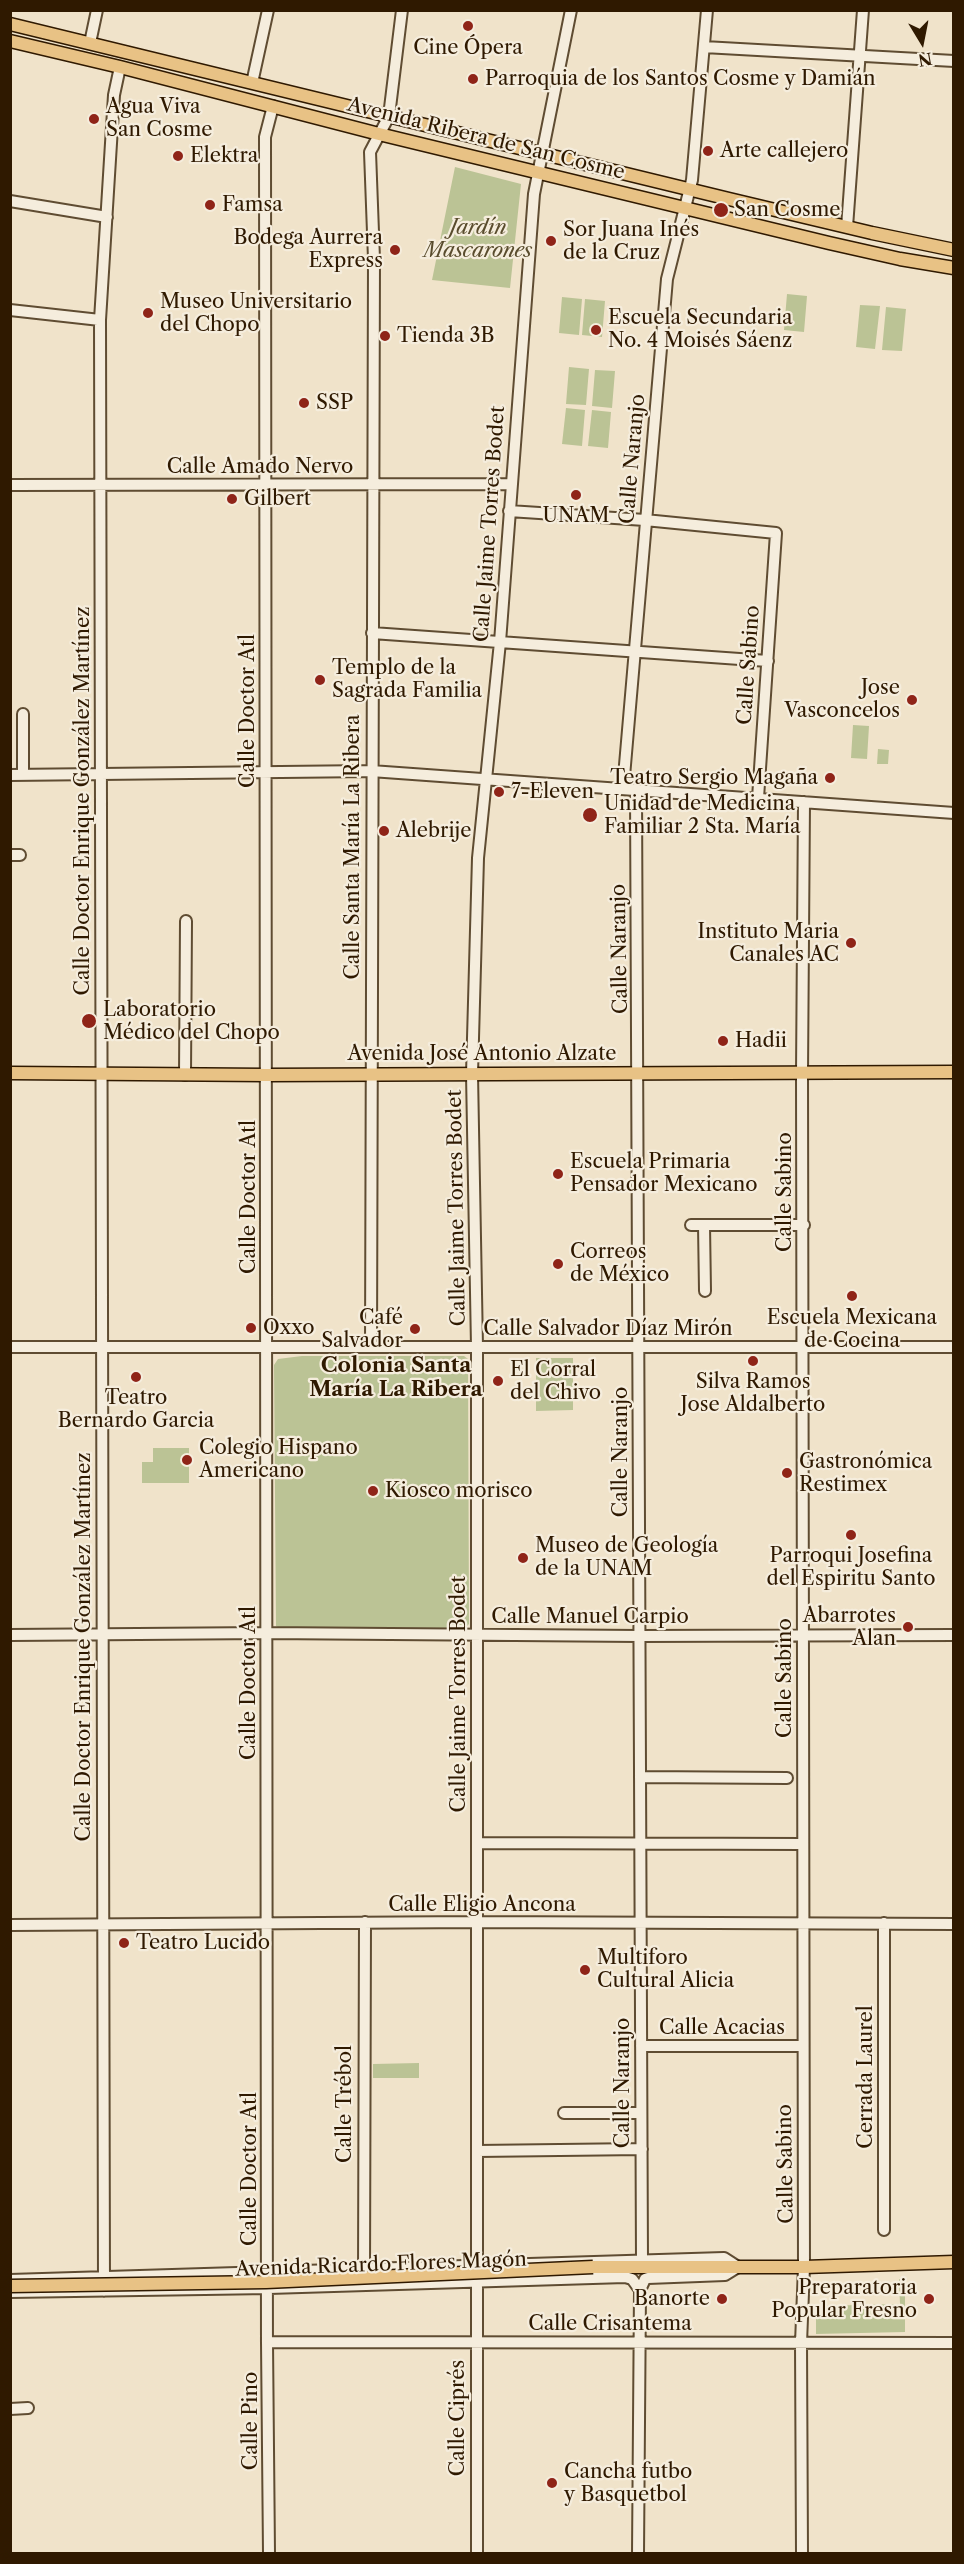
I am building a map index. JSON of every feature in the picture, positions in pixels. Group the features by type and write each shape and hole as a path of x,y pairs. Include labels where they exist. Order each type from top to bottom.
{"main road":[{"name":"Avenida Ribera de San Cosme","path":"10,24 542,155 847,227 954,249"},
{"name":"Avenida Ribera de San Cosme","path":"10,42 120,67 379,134 686,208 866,251 954,268"},
{"name":"Avenida José Antonio Alzate","path":"10,1073 370,1075 954,1072"},
{"name":"Avenida Ricardo Flores Magón","path":"10,2286 266,2282 592,2267 804,2267 954,2262"}],"street":[{"path":"90,43 97,10"},
{"path":"252,83 268,10"},
{"path":"389,116 402,10"},
{"name":"Calle Jaime Torres Bodet","path":"477,2282 477,1347 472,1074 478,858 500,642 510,484 534,194 571,10"},
{"name":"Calle Naranjo","path":"622,788 667,279 690,190 707,10"},
{"path":"847,227 863,10"},
{"path":"704,47 954,61"},
{"name":"Calle Doctor Enrique González Martínez","path":"104,2291 100,320 114,95 120,67"},
{"name":"Calle Doctor Atl","path":"269,2288 265,137 273,106"},
{"name":"Calle Santa María La Ribera","path":"370,1347 374,259 370,152 389,116"},
{"path":"10,201 107,217"},
{"path":"10,310 100,320"},
{"name":"Calle Amado Nervo","path":"10,485 510,484"},
{"path":"509,511 645,520"},
{"name":"Calle Sabino","path":"645,520 776,533 758,798"},
{"path":"372,633 768,661"},
{"path":"23,714 23,775"},
{"path":"10,775 371,771 954,813"},
{"name":"Calle Naranjo","path":"636,789 639,1072 642,2260"},
{"name":"Calle Sabino","path":"802,2553 804,802"},
{"path":"184,1075 186,921"},
{"path":"691,1225 804,1225"},
{"path":"704,1225 705,1291"},
{"name":"Calle Salvador Díaz Mirón","path":"10,1347 267,1345 954,1347"},
{"name":"Calle Manuel Carpio","path":"10,1635 266,1633 639,1636 954,1635"},
{"path":"640,1777 787,1778"},
{"path":"477,1843 803,1844"},
{"name":"Calle Eligio Ancona","path":"10,1924 365,1922 954,1924"},
{"name":"Calle Trébol","path":"364,2285 365,1922"},
{"name":"Cerrada Laurel","path":"884,1923 884,2230"},
{"name":"Calle Acacias","path":"641,2046 802,2046"},
{"path":"564,2113 641,2113"},
{"path":"477,2151 642,2149"},
{"name":"Avenida Ricardo Flores Magón","path":"10,2280 724,2258 738,2266 725,2275 648,2278 645,2279 640,2290 632,2279 625,2277 269,2288 10,2292"},
{"name":"Calle Ciprés","path":"477,2282 477,2553"},
{"name":"Calle Pino","path":"269,2288 267,2342 269,2553"},
{"path":"638,2553 640,2290"},
{"name":"Calle Crisantema","path":"267,2342 954,2343"},
{"path":"10,2409 28,2408"}],"green space":[{"name":"Jardín Mascarones","path":"455,167 521,184 510,288 432,280"},
{"path":"787,294 807,296 804,332 784,330"},
{"path":"562,297 582,299 579,335 559,333"},
{"path":"585,299 605,301 602,337 582,335"},
{"path":"860,305 880,306 875,349 856,347"},
{"path":"886,307 906,309 902,351 882,350"},
{"path":"569,367 589,369 586,405 566,404"},
{"path":"595,370 615,371 612,408 592,406"},
{"path":"566,408 585,410 582,446 562,444"},
{"path":"592,410 611,412 608,448 588,446"},
{"path":"853,725 869,726 867,759 851,758"},
{"path":"878,749 889,750 888,764 877,764"},
{"path":"302,1356 464,1356 468,1359 469,1624 464,1629 281,1629 276,1626 274,1365 278,1359"},
{"path":"536,1358 573,1358 573,1410 536,1411"},
{"path":"153,1448 189,1448 189,1483 142,1483 142,1462 153,1462"},
{"path":"419,2063 419,2078 373,2078 373,2064"},
{"path":"899,2279 905,2279 905,2332 816,2334 816,2306 900,2304"}],"place":[{"name":"Cine Ópera","path":"468,26"},
{"name":"Parroquia de los Santos Cosme y Damián","path":"473,79"},
{"name":"Agua Viva San Cosme","path":"94,119"},
{"name":"Arte callejero","path":"708,151"},
{"name":"Elektra","path":"178,156"},
{"name":"Famsa","path":"210,205"},
{"name":"San Cosme","path":"721,210"},
{"name":"Sor Juana Inés de la Cruz","path":"551,241"},
{"name":"Bodega Aurrera Express","path":"395,250"},
{"name":"Museo Universitario del Chopo","path":"148,313"},
{"name":"Escuela Secundaria No. 4 Moisés Sáenz","path":"596,330"},
{"name":"Tienda 3B","path":"385,336"},
{"name":"SSP","path":"304,403"},
{"name":"UNAM","path":"576,495"},
{"name":"Gilbert","path":"232,499"},
{"name":"Templo de la Sagrada Familia","path":"320,680"},
{"name":"Jose Vasconcelos","path":"912,700"},
{"name":"Teatro Sergio Magaña","path":"830,778"},
{"name":"7-Eleven","path":"499,792"},
{"name":"Unidad de Medicina Familiar 2 Sta. María","path":"590,815"},
{"name":"Alebrije","path":"384,831"},
{"name":"Instituto Maria Canales AC","path":"851,943"},
{"name":"Laboratorio Médico del Chopo","path":"89,1021"},
{"name":"Hadii","path":"723,1041"},
{"name":"Escuela Primaria Pensador Mexicano","path":"558,1174"},
{"name":"Correos de México","path":"558,1264"},
{"name":"Escuela Mexicana de Cocina","path":"852,1296"},
{"name":"Oxxo","path":"251,1328"},
{"name":"Café Salvador","path":"415,1329"},
{"name":"Silva Ramos Jose Aldalberto","path":"753,1361"},
{"name":"Teatro Bernardo Garcia","path":"136,1377"},
{"name":"El Corral del Chivo","path":"498,1381"},
{"name":"Colegio Hispano Americano","path":"187,1460"},
{"name":"Gastronómica Restimex","path":"787,1473"},
{"name":"Kiosco morisco","path":"373,1491"},
{"name":"Parroqui Josefina del Espiritu Santo","path":"851,1535"},
{"name":"Museo de Geología de la UNAM","path":"523,1558"},
{"name":"Abarrotes Alan","path":"908,1627"},
{"name":"Teatro Lucido","path":"124,1943"},
{"name":"Multiforo Cultural Alicia","path":"585,1970"},
{"name":"Banorte","path":"722,2299"},
{"name":"Preparatoria Popular Fresno","path":"929,2299"},
{"name":"Cancha futbo y Basquetbol","path":"552,2483"}],"district":[{"name":"Colonia Santa María La Ribera","path":"396,1378"}]}
